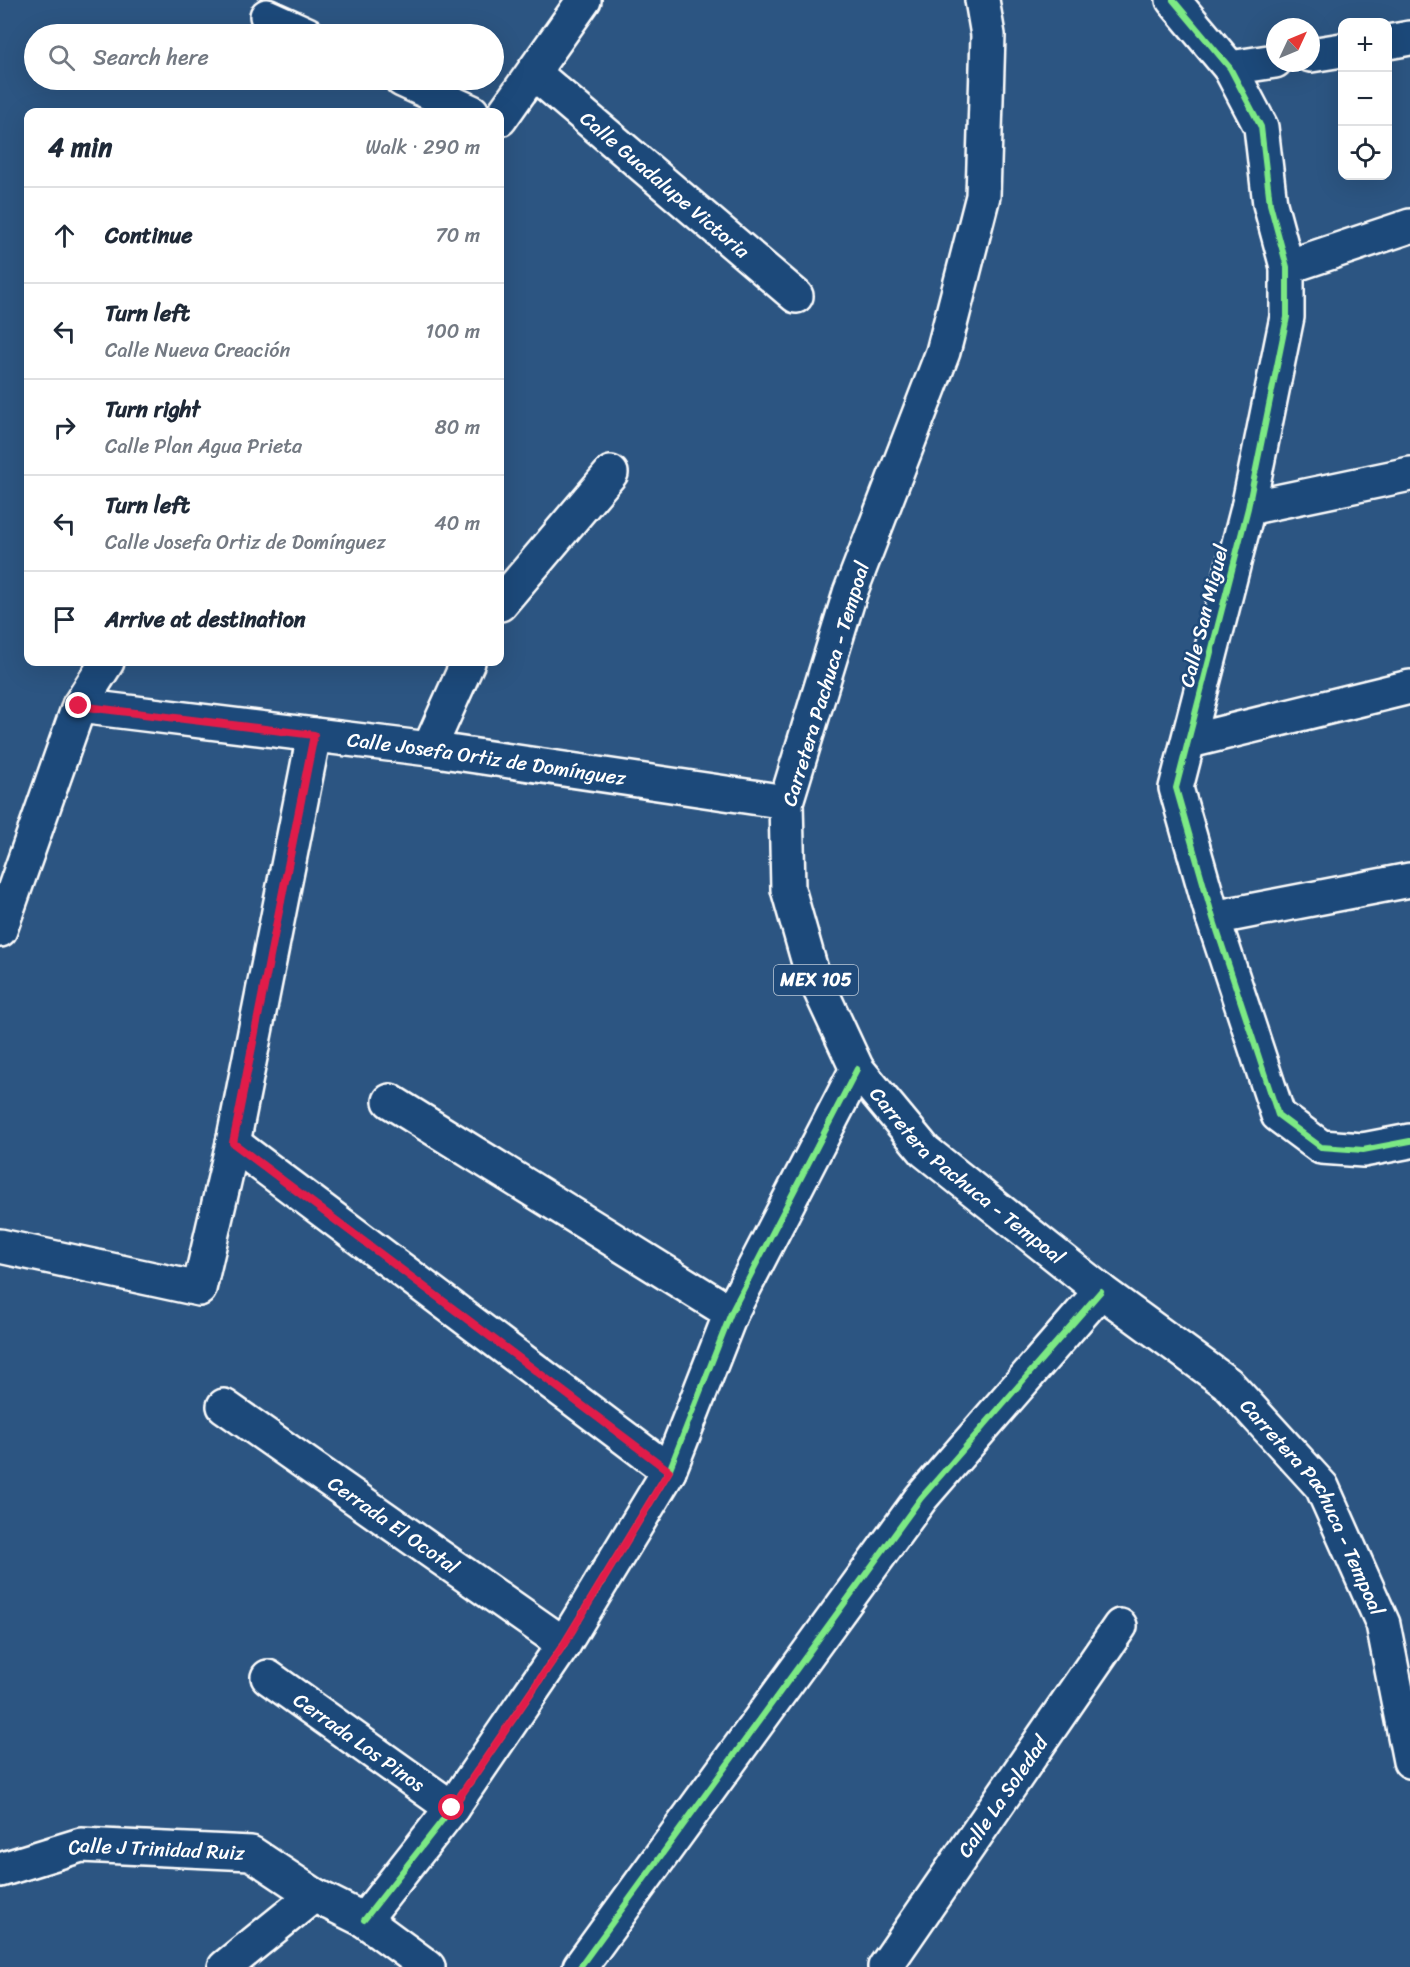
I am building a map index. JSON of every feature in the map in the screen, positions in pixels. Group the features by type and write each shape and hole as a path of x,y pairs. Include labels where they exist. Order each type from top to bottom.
{"street":[{"path":"504,114 584,0"},
{"name":"Carretera Pachuca - Tempoal","path":"982,0 988,35 983,196 943,352 850,593 786,802 788,889 811,970 857,1069 926,1151 1101,1291 1227,1383 1322,1487 1383,1624 1410,1761"},
{"name":"Calle San Miguel","path":"1173,0 1230,68 1261,126 1270,204 1287,267 1287,317 1248,508 1190,741 1176,788 1213,918 1278,1115 1322,1147 1364,1150 1410,1141"},
{"path":"267,16 285,24"},
{"path":"1392,41 1410,38"},
{"path":"1320,54 1338,51"},
{"path":"1230,68 1266,62"},
{"name":"Calle Guadalupe Victoria","path":"534,73 796,296"},
{"path":"424,90 463,108"},
{"path":"1287,267 1410,226"},
{"path":"504,599 612,473"},
{"path":"1248,508 1410,474"},
{"path":"0,927 79,706 104,666"},
{"path":"429,749 466,666"},
{"path":"1190,741 1410,687"},
{"name":"Calle Josefa Ortiz de Domínguez","path":"79,706 429,749 786,802"},
{"path":"0,1246 198,1289 233,1143 314,735"},
{"path":"1213,918 1410,880"},
{"path":"364,1920 452,1808 564,1644 669,1471 731,1312 857,1069"},
{"path":"390,1101 731,1312"},
{"path":"233,1143 669,1471"},
{"path":"580,1967 921,1498 1101,1291"},
{"name":"Cerrada El Ocotal","path":"224,1406 564,1644"},
{"name":"Calle La Soledad","path":"885,1967 1120,1626"},
{"name":"Cerrada Los Pinos","path":"268,1677 452,1808"},
{"name":"Calle J Trinidad Ruiz","path":"0,1870 81,1845 251,1853 314,1895 364,1920 428,1967"},
{"path":"225,1967 314,1895"}],"cycle path":[{"path":"1173,0 1230,68 1261,127 1270,204 1287,267 1287,317 1248,508 1176,788 1213,918 1278,1115 1321,1147 1363,1150 1410,1141"},
{"path":"364,1920 452,1808 564,1644 669,1471 731,1313 857,1069"},
{"path":"580,1967 921,1498 1101,1291"}],"route":[{"path":"79,706 314,735 233,1143 669,1471 564,1644 452,1808"}]}
